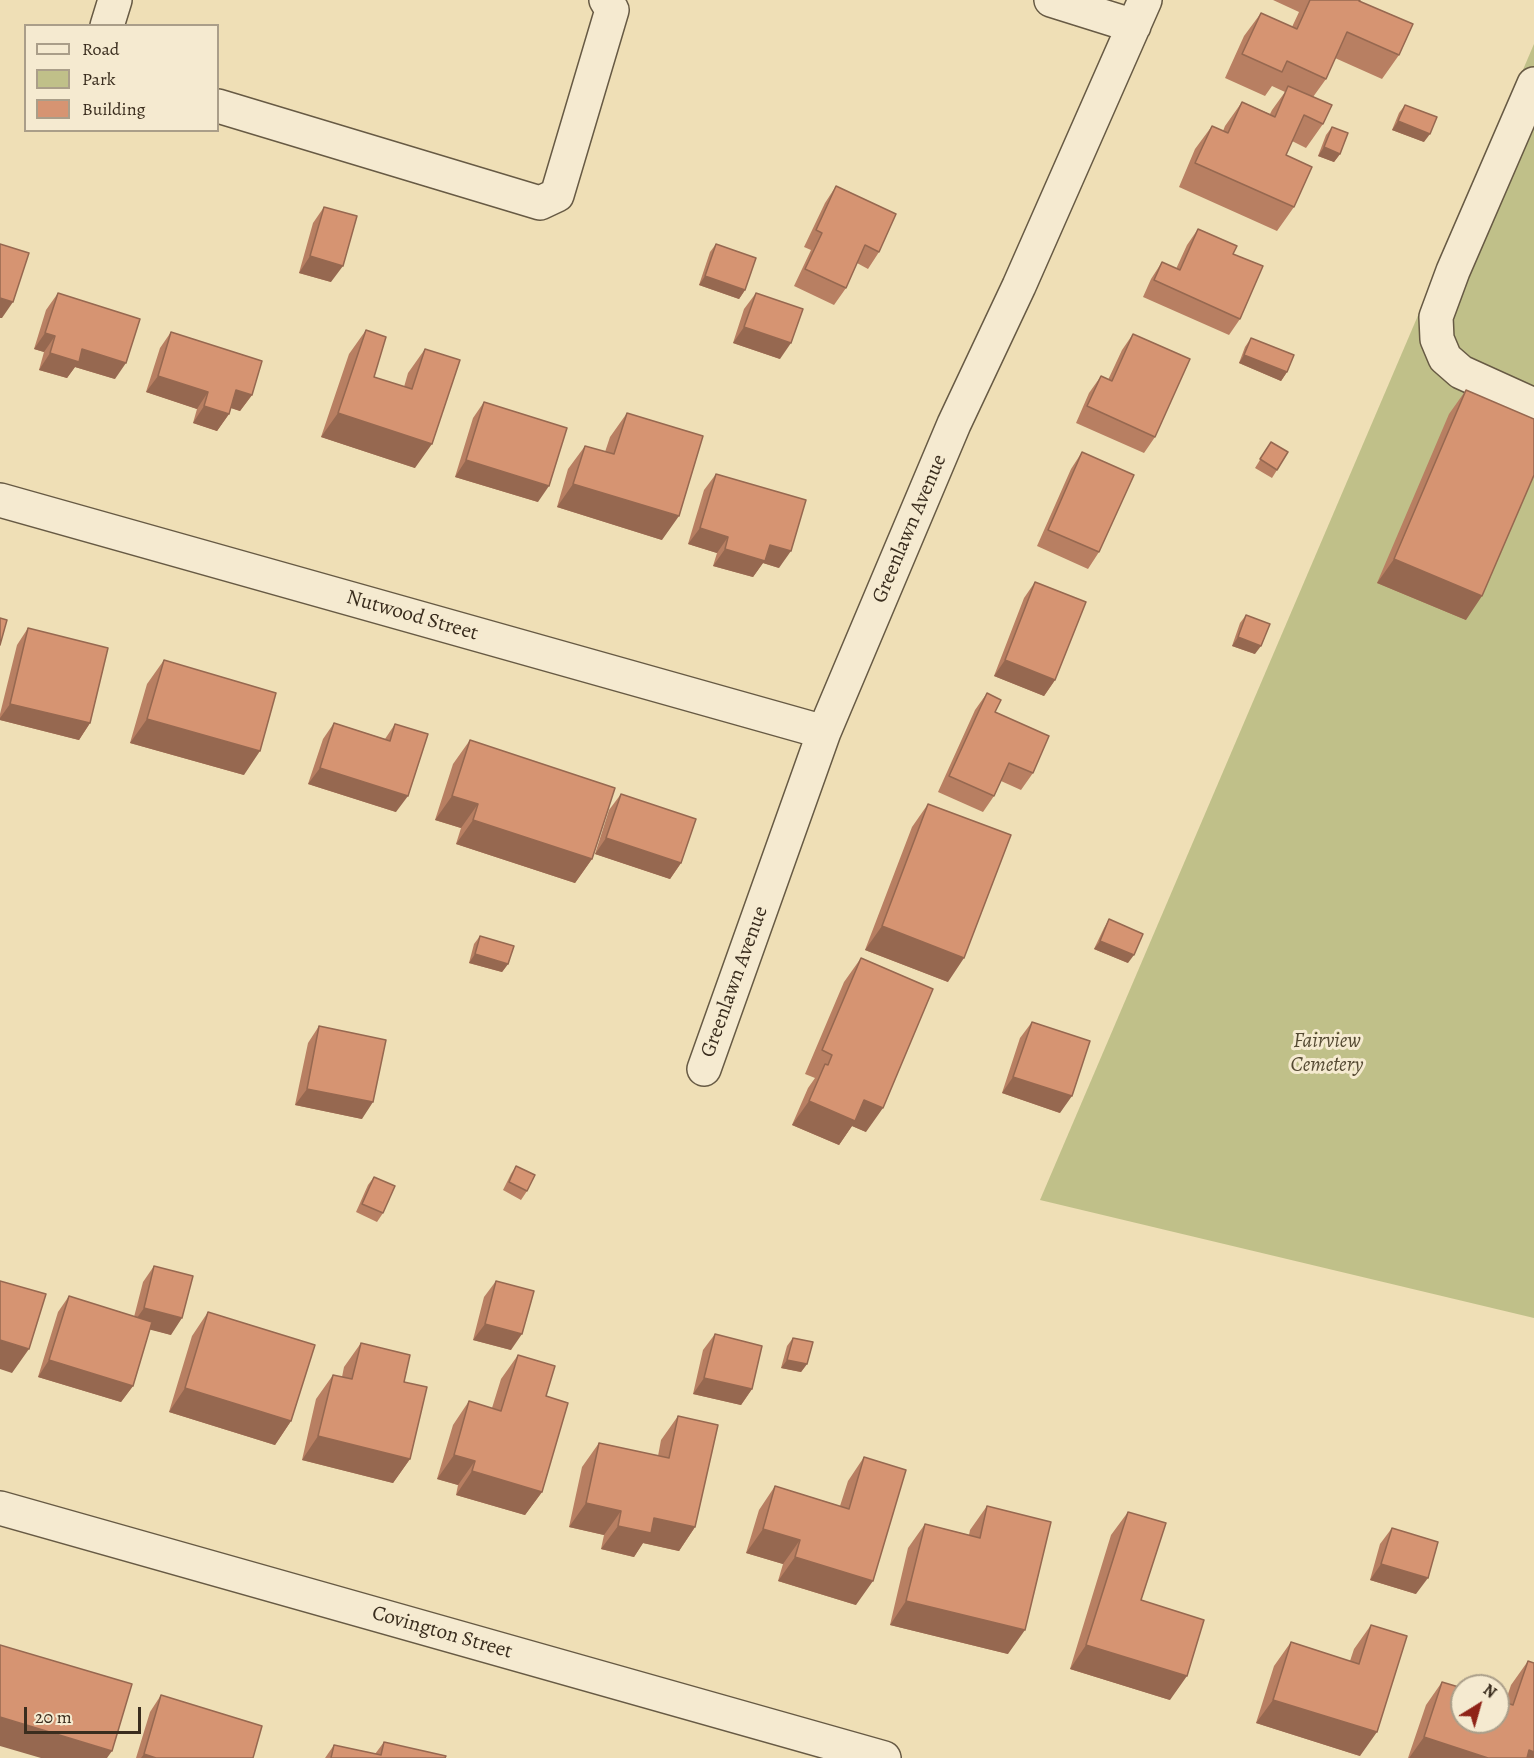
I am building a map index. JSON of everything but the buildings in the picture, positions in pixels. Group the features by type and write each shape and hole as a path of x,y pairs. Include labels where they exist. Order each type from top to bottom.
{"street":[{"path":"108,24 115,0"},
{"path":"219,106 540,202 557,195 612,10 606,0"},
{"path":"1051,0 1140,13"},
{"name":"Greenlawn Avenue","path":"704,1069 824,732 954,424 1019,286 1140,13"},
{"path":"1534,84 1453,271 1436,317 1437,339 1445,358 1461,372 1534,405"},
{"name":"Nutwood Street","path":"0,500 824,732"},
{"name":"Covington Street","path":"0,1508 843,1752 884,1758"}],"green space":[{"name":"Fairview Cemetery","path":"1534,44 1534,1318 1040,1200"}]}
